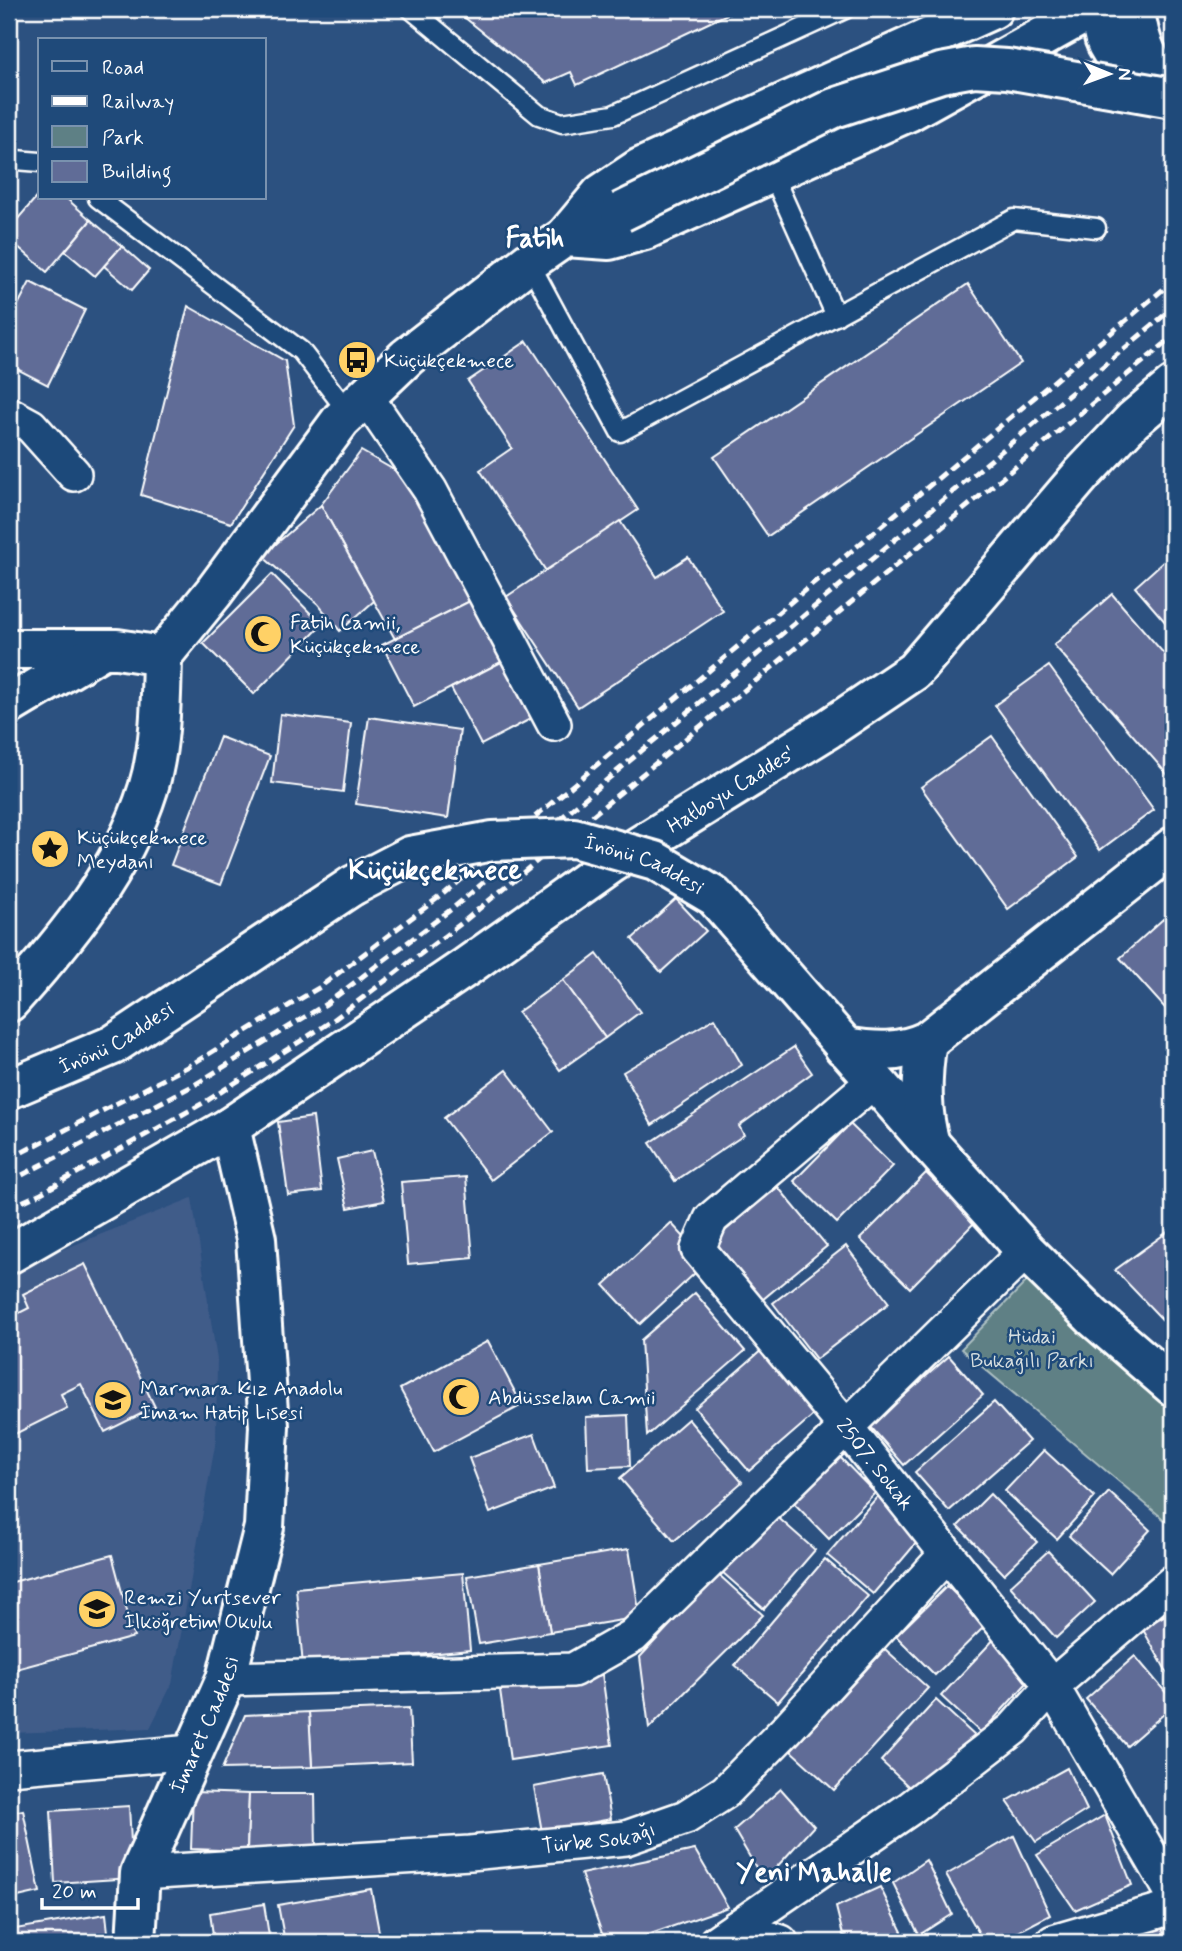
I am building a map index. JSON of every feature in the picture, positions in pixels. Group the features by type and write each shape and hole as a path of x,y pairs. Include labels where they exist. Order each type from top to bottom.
{"street":[{"path":"565,237 601,194 640,168 993,9"},
{"path":"565,237 609,240 645,230 908,112 1093,9"},
{"path":"1106,9 1102,36 1113,56 1168,89"},
{"path":"1135,9 1138,31 1149,57 1168,89"},
{"path":"1007,58 1168,89"},
{"path":"9,1002 74,925 125,847 148,788 156,754 162,656 357,404 407,356 565,237 834,108 940,73 974,67 1168,89"},
{"name":"Hatboyu Caddes'","path":"9,1254 63,1226 230,1127 466,967 612,863 828,729 914,671 1082,474 1133,420 1173,386"},
{"path":"357,404 430,489 554,724"},
{"path":"9,414 32,426 74,474"},
{"path":"9,649 40,647 132,651 162,656"},
{"path":"9,705 101,650"},
{"name":"İnönü Caddesi","path":"9,1089 113,1045 352,886 410,856 493,841 574,838 655,861 714,896 1026,1251 1093,1317 1173,1386"},
{"path":"844,1047 892,1052 909,1049 927,1041 1173,847"},
{"path":"927,1041 922,1094 924,1121 930,1144"},
{"name":"2507. Sokak","path":"874,1081 710,1219 698,1250 845,1426 1052,1686 1173,1894"},
{"name":"İmaret Caddesi","path":"136,1942 140,1873 226,1679 264,1527 269,1426 256,1239 230,1127"},
{"path":"226,1679 573,1670 633,1636 1026,1251"},
{"name":"Türbe Sokağı","path":"140,1873 470,1853 625,1838 686,1816 725,1792 769,1748 946,1555"},
{"path":"726,1935 950,1777 1013,1729 1052,1686 1173,1582"},
{"path":"9,1769 192,1752"},
{"path":"1053,1942 1173,1908"},
{"path":"726,1935 781,1942"}],"lane":[{"path":"411,9 540,115 562,123 613,115 845,9"},
{"path":"9,163 16,160 38,162"},
{"path":"772,173 836,316"},
{"path":"101,200 301,351 357,404"},
{"path":"530,262 620,432 1014,219 1096,228"}],"shaded area":[{"path":"192,1198 217,1360 216,1440 172,1684 150,1728 9,1733 9,1271"}],"green space":[{"name":"Hüdai Bukağılı Parkı","path":"1027,1281 1173,1408 1173,1516 1167,1522 961,1349"}],"building":[{"path":"454,9 738,9 577,85 571,72 546,83"},
{"path":"38,195 38,200 68,200 91,220 47,272 9,239 9,229"},
{"path":"91,220 122,246 95,276 65,251"},
{"path":"122,246 149,270 132,290 104,266"},
{"path":"30,282 85,310 48,385 9,365 9,322"},
{"path":"968,284 1021,363 768,536 714,457"},
{"path":"188,306 285,361 294,425 231,523 141,495"},
{"path":"527,341 638,510 546,571 480,470 512,448 468,381"},
{"path":"361,451 420,485 478,597 395,639 321,505"},
{"path":"321,505 374,601 340,631 318,604 262,556"},
{"path":"620,521 657,577 688,557 723,611 578,707 506,597"},
{"path":"1173,553 1173,631 1135,587"},
{"name":"Fatih Camii, Küçükçekmece","path":"272,574 322,625 254,694 203,643"},
{"path":"1112,594 1173,664 1173,781 1054,645"},
{"path":"478,597 509,658 414,707 382,645"},
{"path":"509,658 538,715 481,745 451,688"},
{"path":"1049,666 1154,810 1100,850 995,705"},
{"path":"280,714 351,723 343,792 272,783"},
{"path":"369,717 460,730 448,818 356,804"},
{"path":"992,736 1078,857 1008,909 921,787"},
{"path":"220,737 270,756 221,884 171,865"},
{"path":"676,899 706,931 661,972 632,939"},
{"path":"1173,910 1173,1017 1120,958"},
{"path":"597,954 640,1012 605,1038 563,980"},
{"path":"563,980 605,1038 560,1070 518,1012"},
{"path":"715,1018 742,1065 652,1125 623,1072"},
{"path":"794,1047 812,1073 739,1126 744,1135 675,1181 650,1143"},
{"path":"506,1070 553,1132 491,1180 444,1118"},
{"path":"313,1117 322,1191 288,1195 278,1122"},
{"path":"850,1124 893,1166 837,1223 794,1181"},
{"path":"372,1151 384,1201 348,1208 337,1159"},
{"path":"926,1173 975,1222 910,1288 860,1239"},
{"path":"466,1177 473,1258 408,1264 401,1182"},
{"path":"778,1187 827,1246 762,1300 714,1240"},
{"path":"671,1223 707,1262 640,1324 604,1285"},
{"path":"1173,1228 1173,1331 1115,1270"},
{"path":"846,1246 889,1303 816,1359 773,1303"},
{"path":"85,1264 155,1407 105,1432 81,1384 61,1394 67,1408 9,1437 9,1318 29,1308 23,1294"},
{"path":"695,1293 745,1351 647,1436 641,1340"},
{"name":"Abdüsselam Camii","path":"488,1341 522,1405 434,1452 400,1389"},
{"path":"763,1349 817,1412 749,1471 695,1408"},
{"path":"949,1356 983,1395 904,1465 870,1426"},
{"path":"994,1402 1029,1441 949,1511 915,1472"},
{"path":"628,1415 630,1466 588,1468 586,1417"},
{"path":"688,1419 742,1482 674,1541 620,1478"},
{"path":"534,1434 554,1488 490,1513 469,1458"},
{"path":"1044,1450 1095,1497 1057,1539 1005,1491"},
{"path":"834,1451 875,1493 829,1539 787,1496"},
{"path":"1109,1492 1150,1530 1110,1574 1069,1536"},
{"path":"990,1494 1037,1542 1004,1574 958,1526"},
{"path":"878,1496 923,1535 873,1594 827,1555"},
{"path":"774,1514 815,1550 764,1609 722,1572"},
{"path":"629,1549 640,1617 550,1632 539,1564"},
{"path":"1048,1551 1095,1602 1056,1638 1010,1586"},
{"path":"112,1555 134,1637 9,1671 9,1583"},
{"path":"825,1559 868,1596 778,1702 735,1665"},
{"path":"539,1564 550,1632 479,1644 467,1576"},
{"path":"463,1573 470,1650 303,1666 296,1588"},
{"path":"718,1574 763,1615 649,1728 640,1657"},
{"path":"947,1586 986,1625 935,1675 896,1636"},
{"path":"1173,1611 1173,1680 1172,1681 1142,1628"},
{"path":"997,1636 1037,1672 981,1733 941,1696"},
{"path":"885,1649 928,1688 834,1790 791,1751"},
{"path":"1135,1656 1173,1701 1173,1706 1127,1746 1086,1699"},
{"path":"602,1674 612,1745 510,1760 500,1690"},
{"path":"936,1700 976,1737 921,1798 881,1761"},
{"path":"409,1708 412,1762 312,1767 309,1712"},
{"path":"309,1712 312,1767 222,1769 245,1715"},
{"path":"1067,1768 1087,1810 1036,1842 1007,1801"},
{"path":"603,1774 611,1819 542,1832 534,1787"},
{"path":"781,1789 814,1826 764,1881 734,1830"},
{"path":"193,1792 249,1794 247,1851 191,1849"},
{"path":"249,1794 315,1794 316,1851 247,1851"},
{"path":"129,1806 133,1878 55,1883 51,1811"},
{"path":"23,1810 40,1892 9,1899 9,1813"},
{"path":"1105,1815 1132,1885 1075,1910 1037,1855"},
{"path":"1014,1836 1050,1915 998,1942 984,1942 946,1875"},
{"path":"695,1850 728,1907 628,1942 605,1942 581,1874"},
{"path":"926,1860 952,1914 919,1935 893,1883"},
{"path":"880,1887 907,1942 857,1942 843,1935 836,1907"},
{"path":"371,1889 381,1942 285,1942 278,1905"},
{"path":"264,1904 270,1942 214,1942 210,1913"},
{"path":"106,1914 109,1942 9,1942 9,1930"},
{"path":"1162,1928 1167,1942 1120,1942"}],"railway":[{"path":"9,1159 187,1067 320,987 443,894 1173,281"},
{"path":"9,1182 196,1084 326,1004 453,908 1173,308"},
{"path":"9,1208 205,1102 332,1021 463,922 1173,337"}],"place":[{"name":"Küçükçekmece","path":"357,360"},
{"name":"Fatih Camii, Küçükçekmece","path":"263,634"},
{"name":"Küçükçekmece Meydanı","path":"50,849"},
{"name":"Abdüsselam Camii","path":"461,1397"},
{"name":"Marmara Kız Anadolu İmam Hatip Lisesi","path":"113,1400"},
{"name":"Remzi Yurtsever İlköğretim Okulu","path":"97,1609"}],"district":[{"name":"Fatih","path":"535,237"},
{"name":"Küçükçekmece","path":"435,869"},
{"name":"Yeni Mahalle","path":"814,1871"}]}
